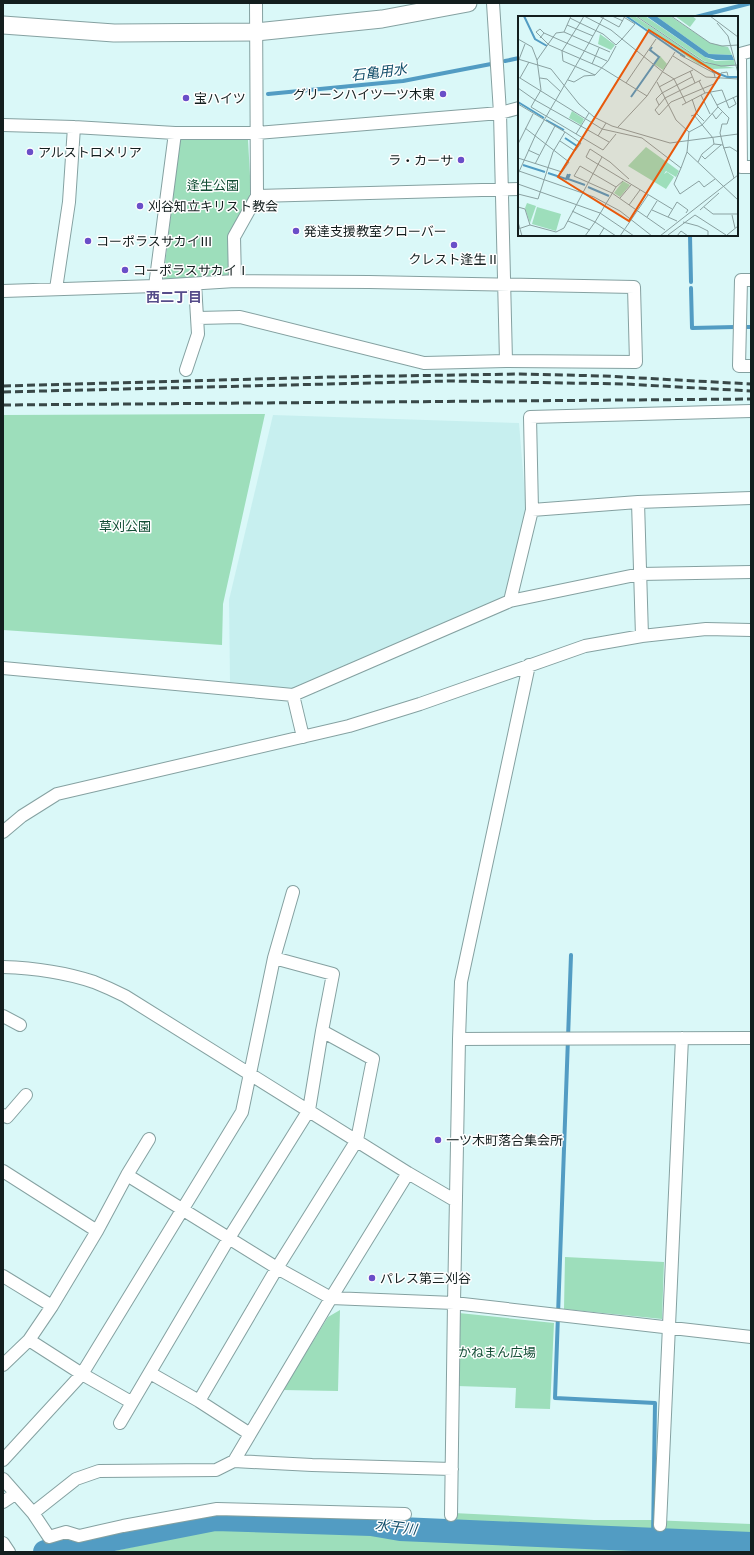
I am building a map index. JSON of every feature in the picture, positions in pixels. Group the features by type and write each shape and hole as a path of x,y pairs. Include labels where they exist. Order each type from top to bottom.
{"street":[{"path":"235,281 234,237 257,196 256,3"},
{"path":"3,25 114,33 256,32 382,19 468,3"},
{"path":"493,3 500,113 506,361"},
{"path":"751,51 740,54 741,167 751,167"},
{"path":"3,125 74,127 175,133 257,133 500,113 518,108"},
{"path":"56,289 69,202 74,127"},
{"path":"155,286 175,133"},
{"path":"257,196 518,189"},
{"path":"751,280 741,280 739,366 751,366"},
{"path":"3,291 155,286 235,281 369,282 634,288 636,362 506,361 424,364 240,317 198,318"},
{"path":"186,370 198,334 195,284"},
{"path":"510,601 532,510 530,417 751,411"},
{"path":"532,510 638,502 751,498"},
{"path":"638,502 642,636"},
{"path":"3,668 293,695 510,601 640,574 751,572"},
{"path":"3,832 22,816 57,794 349,726 420,704 585,646 642,636 706,629 751,630"},
{"path":"451,1515 461,982 529,665"},
{"path":"293,695 303,737"},
{"path":"3,1460 82,1374 242,1112 274,958 293,892"},
{"path":"120,1423 228,1238 309,1110 333,974 274,958"},
{"path":"3,967 34,968 65,974 95,982 125,996 408,1172 456,1200"},
{"path":"3,1016 20,1025"},
{"path":"199,1401 277,1268 357,1140 373,1059 322,1031"},
{"path":"660,1525 682,1038"},
{"path":"459,1039 751,1038"},
{"path":"3,1115 7,1117 26,1095"},
{"path":"3,1365 29,1340 52,1306 97,1231 127,1175 149,1139"},
{"path":"3,1171 97,1231"},
{"path":"234,1461 408,1172"},
{"path":"127,1175 277,1268 332,1298 454,1303 669,1329 751,1337"},
{"path":"3,1276 52,1306"},
{"path":"29,1340 82,1374 131,1402"},
{"path":"150,1372 250,1434"},
{"path":"33,1512 76,1479 99,1471 216,1470 234,1461 452,1469"},
{"path":"3,1479 15,1494 33,1512 50,1537 66,1532 79,1536 123,1526 217,1509 405,1514"},
{"path":"3,1502 15,1494"},
{"path":"3,1544 9,1552"}],"shaded area":[{"path":"273,415 519,423 526,508 504,598 291,690 230,682 229,600"}],"green space":[{"name":"逢生公園","path":"180,139 248,140 251,194 230,236 229,277 163,281"},
{"name":"草刈公園","path":"265,414 223,604 222,645 3,630 3,415"},
{"path":"565,1257 664,1262 662,1319 564,1309"},
{"path":"340,1310 338,1391 283,1390 328,1317"},
{"name":"かねまん広場","path":"459,1313 554,1323 550,1409 515,1408 516,1388 457,1386"},
{"path":"453,1513 594,1520 650,1520 751,1524 751,1538 452,1524"},
{"path":"215,1529 328,1529 705,1552 109,1552"}],"waterway":[{"path":"700,16 751,3"},
{"name":"石亀用水","path":"505,61 518,58"},
{"name":"石亀用水","path":"268,94 403,81 491,64"},
{"name":"石亀用水","path":"690,236 691,282"},
{"name":"石亀用水","path":"691,288 692,328 735,327"},
{"path":"571,955 555,1398 655,1403 653,1539"},
{"name":"水干川","path":"45,1552 65,1545 88,1544 215,1519 371,1524 400,1529 751,1544"}],"railway":[{"path":"3,386 331,377 520,374 604,376 751,384"},
{"path":"3,392 450,381 625,384 751,391"},
{"path":"3,405 751,399"}],"place":[{"name":"グリーンハイツ一ツ木東","path":"443,94"},
{"name":"宝ハイツ","path":"186,98"},
{"name":"アルストロメリア","path":"30,152"},
{"name":"ラ・カーサ","path":"461,160"},
{"name":"刈谷知立キリスト教会","path":"140,206"},
{"name":"発達支援教室クローバー","path":"296,231"},
{"name":"コーポラスサカイⅢ","path":"88,241"},
{"name":"クレスト逢生Ⅱ","path":"454,245"},
{"name":"コーポラスサカイⅠ","path":"125,270"},
{"name":"一ツ木町落合集会所","path":"438,1140"},
{"name":"パレス第三刈谷","path":"372,1278"}],"district":[{"name":"西二丁目","path":"174,297"}]}
